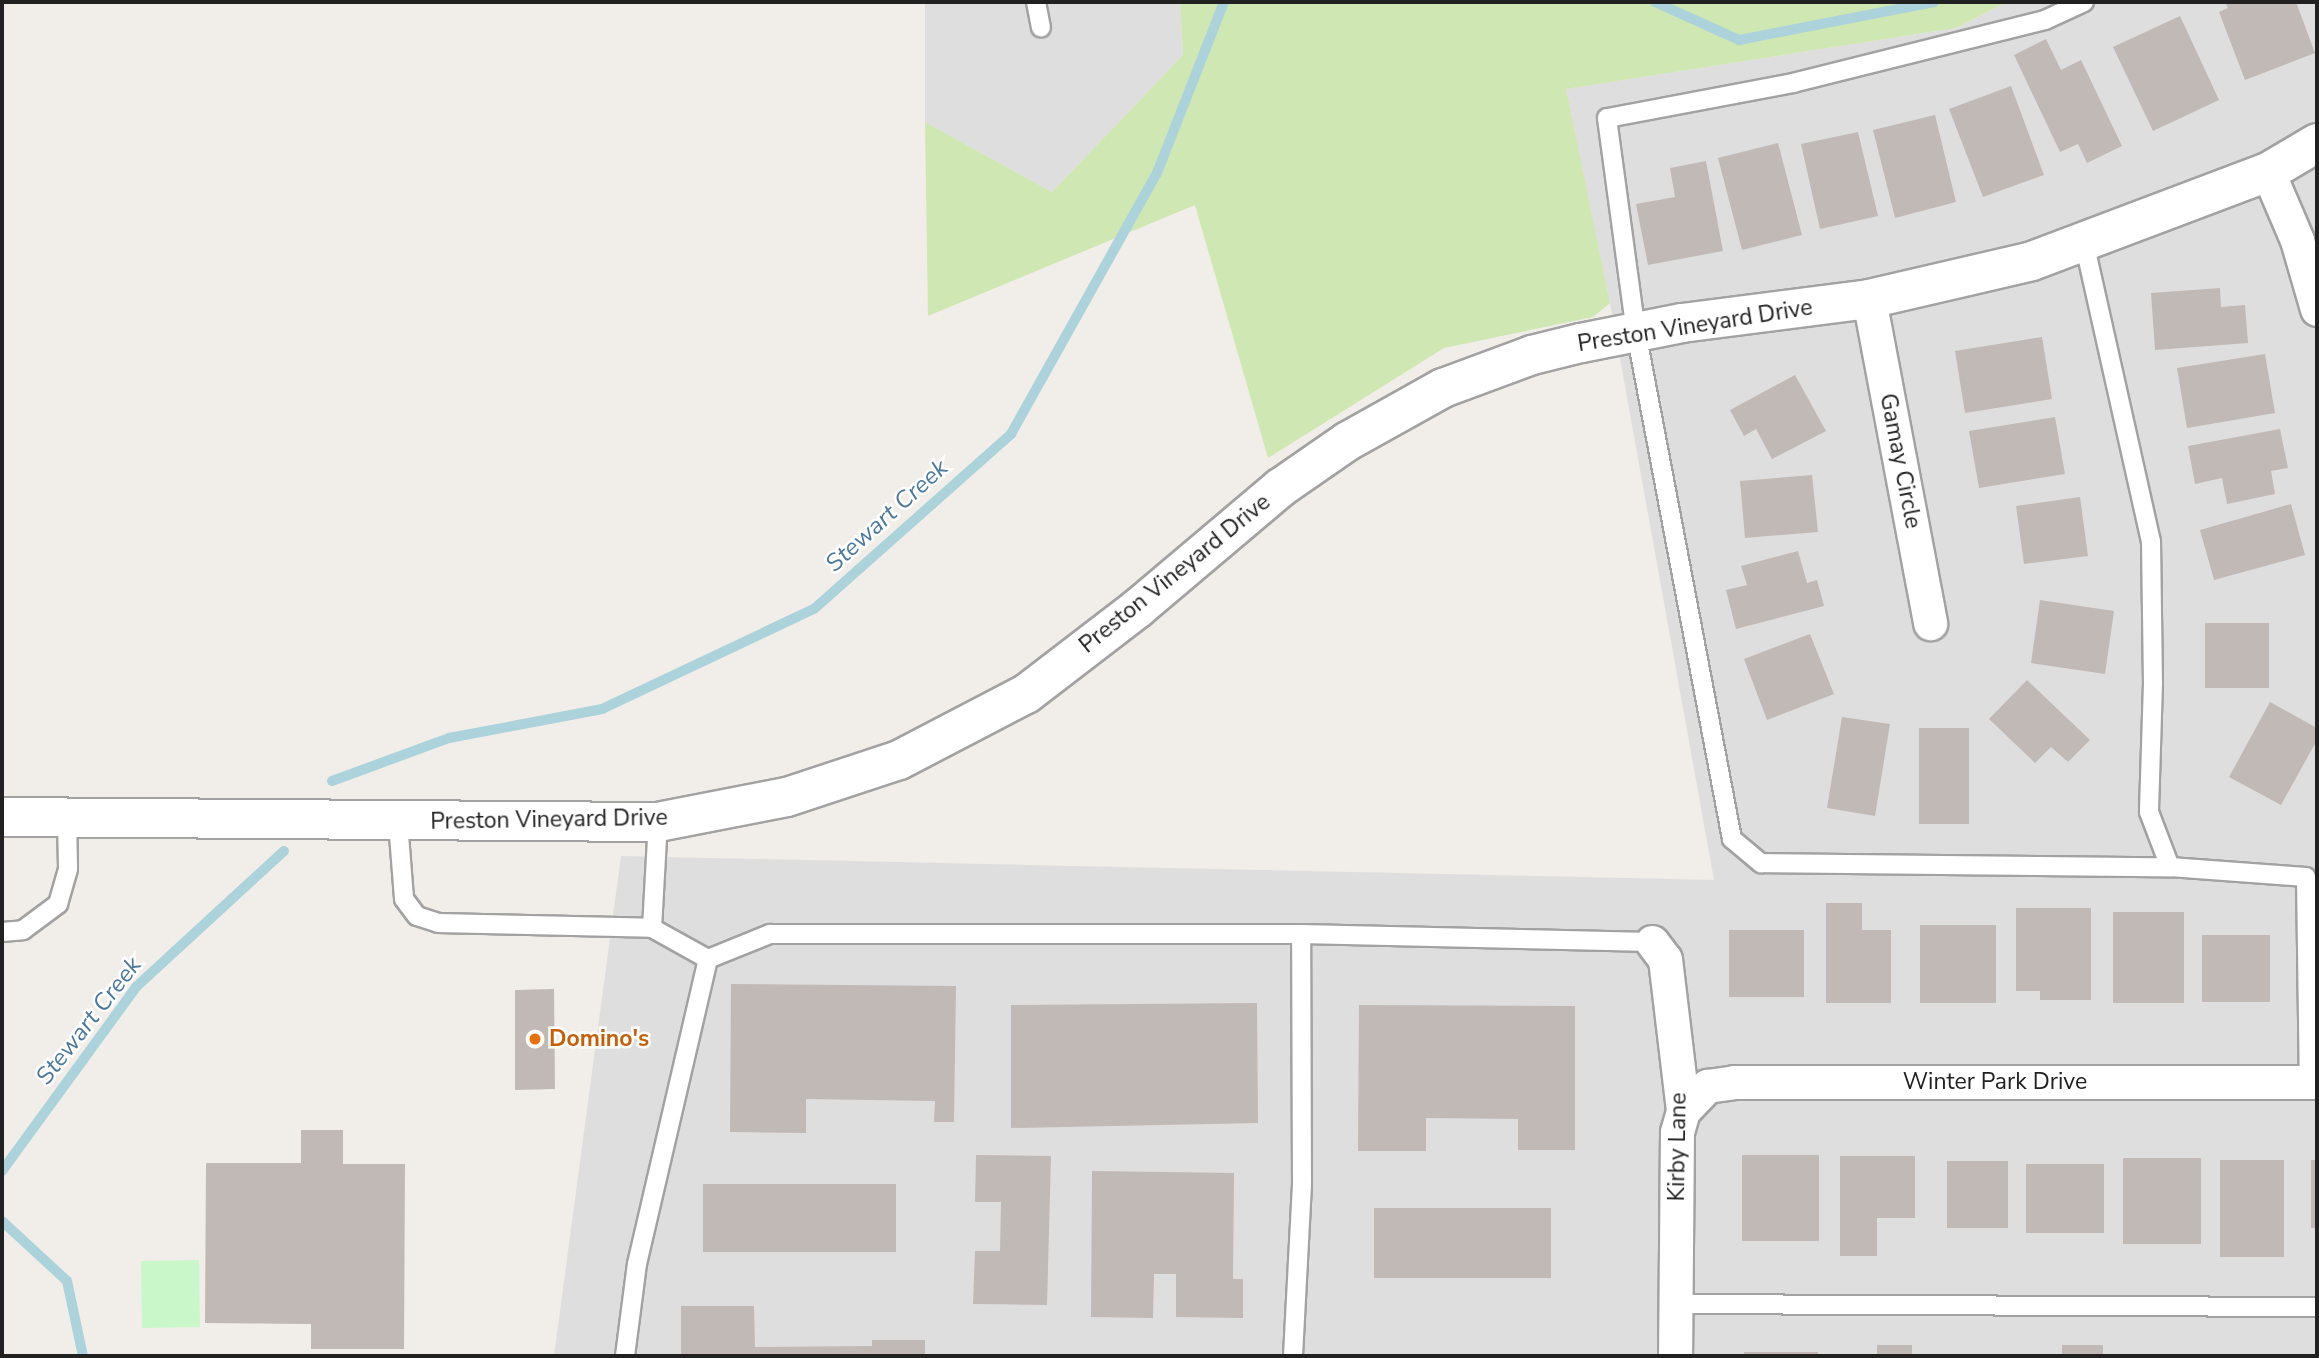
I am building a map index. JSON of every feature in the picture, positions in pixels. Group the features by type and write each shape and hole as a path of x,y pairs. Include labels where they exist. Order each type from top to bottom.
{"street":[{"name":"Preston Vineyard Drive","path":"2,817 658,822 787,797 899,760 944,739 1026,694 1138,608 1280,488 1397,411 1443,388 1532,355 1636,332 1869,299 2032,261 2268,172 2317,143"},
{"path":"2268,172 2297,240 2317,309"},
{"name":"Gamay Circle","path":"1869,299 1930,623"},
{"name":"Kirby Lane","path":"1652,942 1665,959 1683,1111 1677,1132 1675,1356"},
{"name":"Winter Park Drive","path":"1683,1111 1707,1086 1734,1082 2313,1082"}],"lane":[{"path":"1036,2 1041,28"},
{"path":"2084,2 2045,20 1793,83 1607,118 1636,332 1732,839 1761,863 2170,867 2311,876 2313,1082"},
{"path":"2084,242 2151,541 2153,682 2149,812 2170,867"},
{"path":"2,932 23,930 58,904 68,868 67,818"},
{"path":"398,821 404,899 417,916 438,923 652,928 708,959"},
{"path":"652,928 658,822"},
{"path":"708,959 770,934 1301,934 1652,942"},
{"path":"1293,1356 1302,1184 1301,934"},
{"path":"625,1356 637,1264 708,959"},
{"path":"1676,1304 2317,1307"}],"shaded area":[{"path":"925,2 1180,2 1183,55 1052,192 925,122"},
{"path":"2007,2 2317,2 2317,1356 554,1356 621,856 1714,880 1610,303 1565,89 1956,28"}],"green space":[{"path":"1180,2 2007,2 1956,28 1566,89 1610,303 1593,317 1444,348 1268,458 1195,205 928,316 925,122 1052,192 1183,55"},
{"path":"199,1260 200,1327 142,1328 141,1261"}],"building":[{"path":"2225,2 2296,2 2315,53 2245,80 2219,12 2228,8"},
{"path":"2180,16 2219,100 2153,131 2113,47"},
{"path":"2046,39 2061,70 2081,60 2122,146 2087,163 2078,144 2060,152 2014,55"},
{"path":"2011,86 2044,175 1983,197 1949,109"},
{"path":"1935,115 1956,202 1895,218 1873,130"},
{"path":"1858,132 1878,216 1820,229 1801,144"},
{"path":"1778,143 1802,235 1742,250 1718,158"},
{"path":"1706,161 1723,251 1648,265 1636,204 1675,197 1670,168"},
{"path":"2220,288 2221,307 2245,305 2248,343 2155,350 2151,293"},
{"path":"2042,337 2052,399 1965,413 1955,351"},
{"path":"2265,354 2275,413 2187,428 2177,368"},
{"path":"1795,375 1826,431 1772,459 1756,429 1744,436 1730,410"},
{"path":"2055,417 2065,474 1979,488 1969,431"},
{"path":"2280,429 2288,468 2271,471 2275,494 2227,504 2222,478 2195,484 2188,446"},
{"path":"1812,475 1818,532 1745,538 1740,481"},
{"path":"2080,497 2088,556 2024,564 2016,506"},
{"path":"2291,504 2305,555 2214,580 2200,530"},
{"path":"1798,551 1807,583 1817,580 1824,606 1736,629 1726,590 1747,585 1741,566"},
{"path":"2040,600 2114,611 2105,674 2031,663"},
{"path":"2205,623 2269,623 2269,688 2205,688"},
{"path":"1810,634 1834,694 1767,720 1744,659"},
{"path":"2027,680 2090,740 2068,762 2051,747 2035,763 1989,719"},
{"path":"2270,702 2317,728 2317,740 2281,805 2229,777"},
{"path":"1842,717 1890,724 1875,816 1827,808"},
{"path":"1919,728 1969,728 1969,824 1919,824"},
{"path":"1826,903 1862,903 1862,930 1891,930 1891,1003 1826,1003"},
{"path":"2016,908 2091,908 2091,1000 2040,1000 2040,991 2016,991"},
{"path":"2113,912 2184,912 2184,1003 2113,1003"},
{"path":"1920,925 1996,925 1996,1003 1920,1003"},
{"path":"1729,930 1804,930 1804,997 1729,997"},
{"path":"2202,935 2270,935 2270,1002 2202,1002"},
{"path":"731,984 956,986 954,1122 934,1122 935,1101 806,1099 806,1133 730,1132"},
{"name":"Domino's","path":"554,989 555,1089 515,1090 515,990"},
{"path":"1257,1003 1258,1123 1011,1128 1011,1005"},
{"path":"1359,1005 1575,1006 1575,1150 1518,1150 1518,1119 1426,1118 1426,1151 1358,1151"},
{"path":"301,1130 343,1130 343,1164 405,1164 404,1349 311,1349 311,1324 205,1323 206,1163 301,1163"},
{"path":"976,1155 1051,1156 1047,1305 973,1304 975,1251 1000,1251 1001,1202 975,1202"},
{"path":"1742,1155 1819,1155 1819,1241 1742,1241"},
{"path":"1840,1156 1915,1156 1915,1218 1877,1218 1877,1256 1840,1256"},
{"path":"2123,1158 2201,1158 2201,1244 2123,1244"},
{"path":"2220,1160 2284,1160 2284,1257 2220,1257"},
{"path":"2311,1160 2317,1160 2317,1228 2311,1228"},
{"path":"1947,1161 2008,1161 2008,1228 1947,1228"},
{"path":"2026,1164 2104,1164 2104,1233 2026,1233"},
{"path":"1092,1171 1234,1173 1233,1279 1243,1279 1243,1318 1176,1317 1176,1274 1154,1274 1153,1318 1091,1317"},
{"path":"703,1184 896,1184 896,1252 703,1252"},
{"path":"1374,1208 1551,1208 1551,1278 1374,1278"},
{"path":"681,1306 754,1306 755,1347 872,1346 872,1340 925,1340 925,1356 681,1356"},
{"path":"1877,1345 1912,1345 1912,1356 1877,1356"},
{"path":"2062,1345 2103,1345 2103,1356 2062,1356"},
{"path":"1744,1352 1818,1352 1818,1356 1744,1356"}],"waterway":[{"name":"Stewart Creek","path":"332,781 449,738 602,709 814,609 1011,434 1157,173 1224,2"},
{"name":"Stewart Creek","path":"1655,2 1739,40 1934,2"},
{"name":"Stewart Creek","path":"2,1171 136,987 284,851"},
{"path":"2,1221 67,1281 83,1356"}],"place":[{"name":"Domino's","path":"535,1039"}]}
